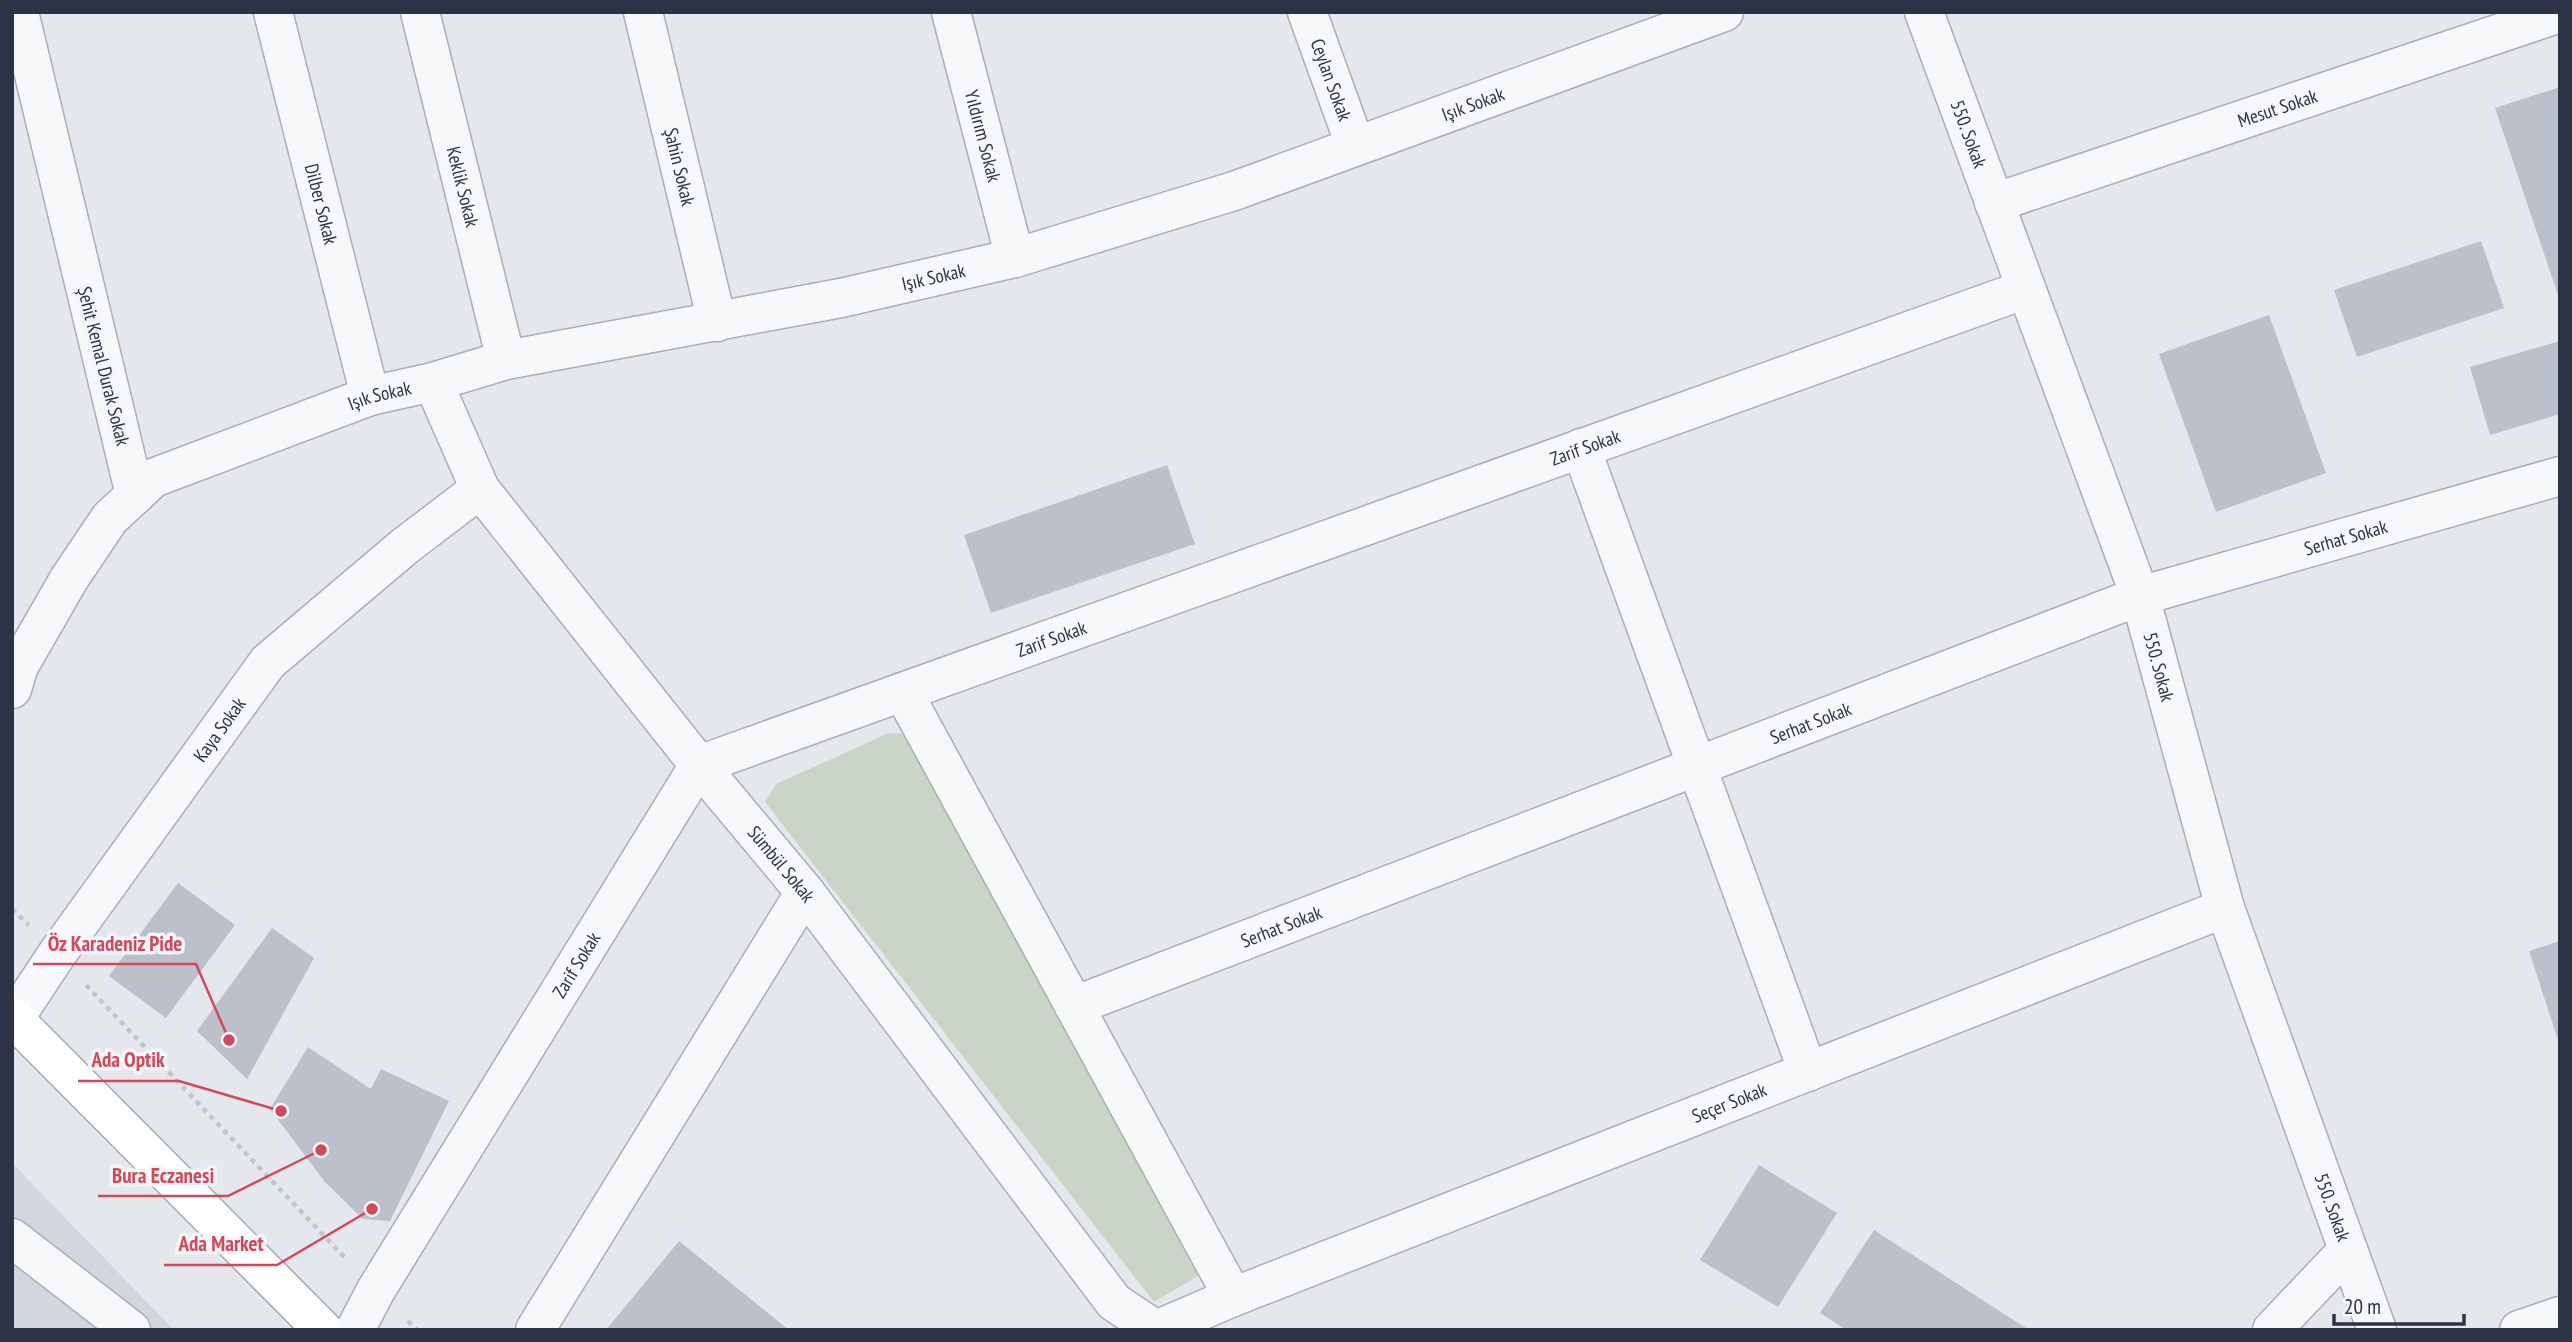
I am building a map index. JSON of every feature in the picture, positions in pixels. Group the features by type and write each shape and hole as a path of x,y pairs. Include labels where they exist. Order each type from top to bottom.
{"main road":[{"path":"13,1018 323,1330"}],"street":[{"name":"Şehit Kemal Durak Sokak","path":"19,12 135,495"},
{"name":"Dilber Sokak","path":"273,12 370,396"},
{"name":"Keklik Sokak","path":"420,12 506,360"},
{"name":"Şahin Sokak","path":"643,12 717,322"},
{"name":"Yıldırım Sokak","path":"951,12 1015,258"},
{"name":"Ceylan Sokak","path":"1307,12 1355,145"},
{"name":"Işık Sokak","path":"135,495 153,478 370,396 433,382 506,360 853,296 1015,258 1234,191 1682,19 1724,12"},
{"name":"550. Sokak","path":"1924,12 2140,596 2225,908 2377,1330"},
{"name":"Mesut Sokak","path":"1994,203 2560,13"},
{"name":"Zarif Sokak","path":"355,1330 376,1290 699,765 2026,289"},
{"name":"Sümbül Sokak","path":"433,382 480,489 699,765 805,892 1114,1302 1156,1330"},
{"path":"1581,448 1808,1072"},
{"name":"Serhat Sokak","path":"1074,1006 2140,596 2560,477"},
{"name":"Kaya Sokak","path":"13,1018 268,662 405,546 480,489"},
{"path":"12,689 19,666 69,579 110,518 135,495"},
{"path":"903,692 1233,1297"},
{"path":"535,1330 805,892"},
{"name":"Seçer Sokak","path":"1156,1330 1233,1297 2225,908"},
{"path":"12,1238 131,1330"},
{"path":"2272,1330 2347,1251"},
{"path":"2519,1330 2560,1316"}],"path":[{"path":"12,909 417,1330"}],"shaded area":[{"path":"12,1163 174,1330 12,1330"}],"green space":[{"path":"889,733 908,734 1198,1276 1154,1302 765,802 776,784"}],"building":[{"path":"2560,87 2560,298 2559,298 2495,108"},
{"path":"2481,241 2504,308 2357,357 2334,290"},
{"path":"2269,315 2326,473 2216,512 2159,354"},
{"path":"2560,341 2560,414 2490,435 2470,367"},
{"path":"1167,465 1195,544 991,613 964,535"},
{"path":"178,883 235,925 166,1018 109,976"},
{"path":"272,928 314,958 247,1079 197,1031"},
{"path":"2560,941 2560,1043 2559,1043 2529,951"},
{"path":"308,1047 371,1089 381,1069 449,1101 390,1221 363,1219 325,1182 270,1109"},
{"path":"1759,1165 1837,1213 1778,1307 1700,1260"},
{"path":"1874,1230 2029,1330 1846,1330 1820,1313"},
{"path":"679,1241 789,1330 606,1330"}],"place":[{"name":"Öz Karadeniz Pide","path":"229,1040"},
{"name":"Ada Optik","path":"281,1111"},
{"name":"Bura Eczanesi","path":"321,1150"},
{"name":"Ada Market","path":"372,1209"}]}
